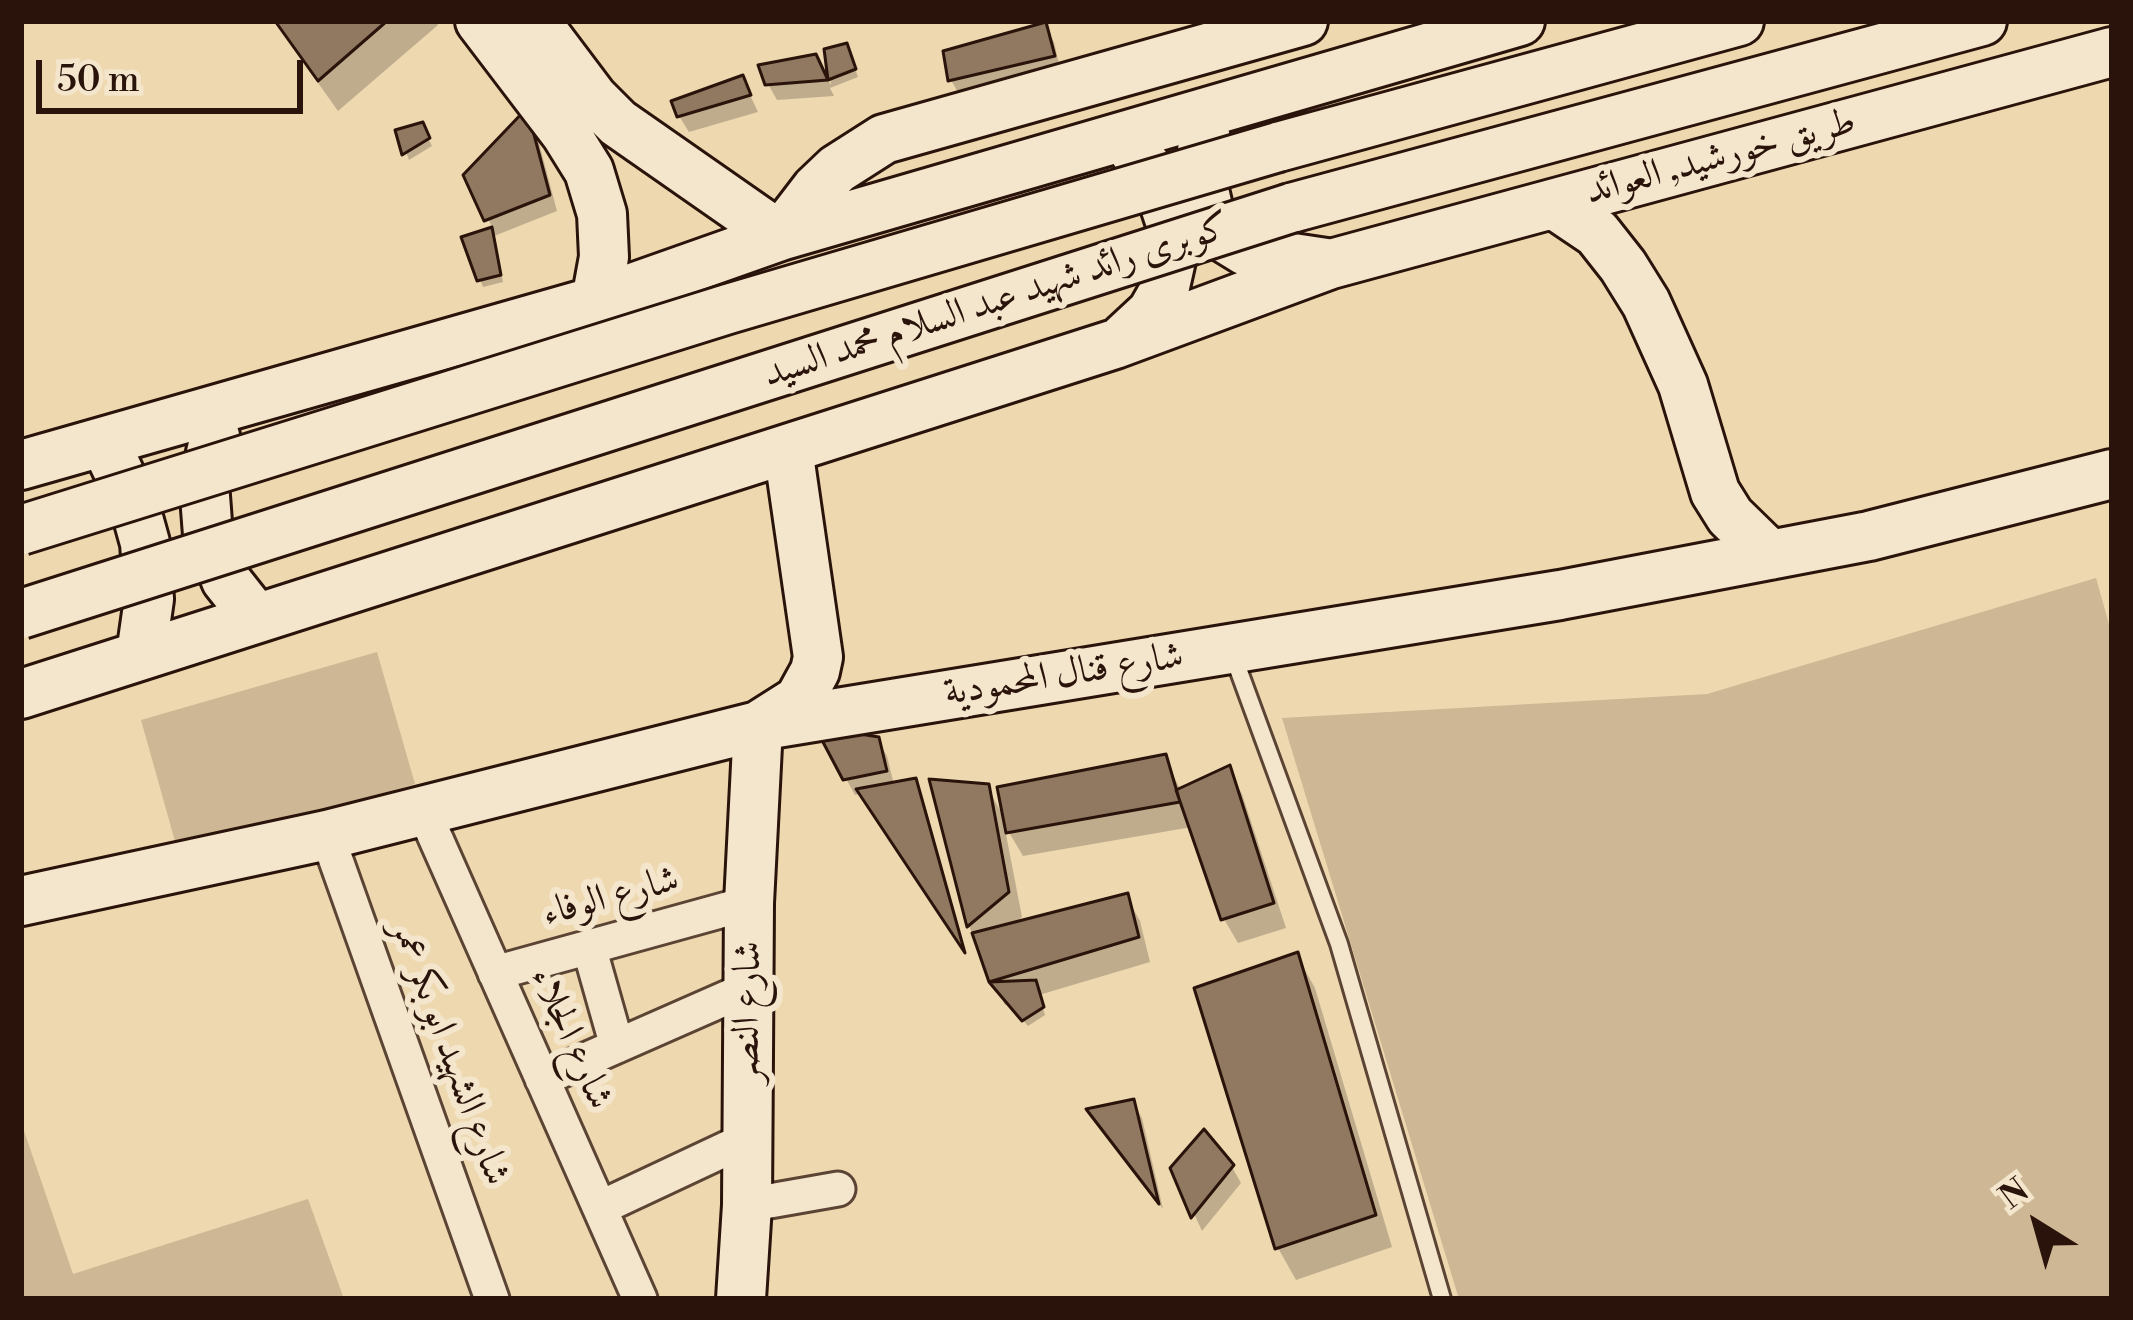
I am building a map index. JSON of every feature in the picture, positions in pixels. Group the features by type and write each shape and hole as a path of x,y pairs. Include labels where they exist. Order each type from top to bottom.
{"main road":[{"path":"480,21 589,171 602,214 604,257 596,301"},
{"path":"535,21 593,98 618,123 780,236"},
{"path":"780,236 837,169 884,140 1303,21"},
{"path":"21,465 596,301 780,236 1520,21"},
{"name":"كوبرى رائد شهيد عبد السلام محمد السيد","path":"21,530 705,316 1278,146 1739,21"},
{"name":"كوبرى رائد شهيد عبد السلام محمد السيد","path":"21,614 1291,208 1982,21"},
{"name":"طريق خورشيد, العوائد","path":"1331,264 2112,52"},
{"path":"1222,108 1206,130 1199,156 1211,220 1220,235 1246,251 1331,264"},
{"path":"1110,140 1141,157 1155,176 1173,230 1164,291 1152,312 1115,344"},
{"path":"1554,204 1597,233 1646,303 1683,386 1715,492 1748,537 1771,555"},
{"path":"21,694 1115,344 1331,264"},
{"path":"230,405 209,456 205,511 208,535 226,580 256,618"},
{"path":"21,448 89,445"},
{"path":"89,445 136,507 145,543 149,599 141,655"},
{"path":"758,726 799,700 810,685 818,657 788,448"},
{"name":"شارع قنال المحمودية","path":"21,901 424,812 758,726 1560,595 1869,536 2112,474"},
{"name":"شارع النصر","path":"741,1299 747,1205 749,903 758,726"}],"street":[{"name":"شارع الجلاء","path":"424,812 640,1299"},
{"name":"شارع الشهيد ابو بكر عمر","path":"327,835 492,1299"},
{"name":"شارع الوفاء","path":"495,973 749,903"},
{"path":"590,947 617,1046"},
{"path":"542,1079 749,988"},
{"path":"600,1208 747,1139"},
{"path":"747,1205 838,1189"}],"lane":[{"path":"1231,649 1339,944 1442,1299"}],"shaded area":[{"path":"2096,578 2112,635 2112,1299 1459,1299 1282,718 1707,694"},
{"path":"377,652 415,784 178,852 141,720"},
{"path":"21,1122 73,1274 308,1199 344,1299 21,1299"}],"building":[{"path":"275,21 387,21 318,81"},
{"path":"1046,22 1055,56 948,81 943,51"},
{"path":"847,43 856,69 828,80 824,49"},
{"path":"816,54 828,80 765,85 758,65"},
{"path":"743,75 751,95 677,117 671,101"},
{"path":"527,108 550,195 484,221 463,175"},
{"path":"423,122 430,138 402,155 395,130"},
{"path":"492,227 501,275 477,281 461,237"},
{"path":"815,727 879,737 887,771 843,780"},
{"path":"1166,754 1180,802 1006,833 997,787"},
{"path":"1230,765 1274,903 1221,920 1176,790"},
{"path":"916,778 965,953 856,789"},
{"path":"929,779 989,784 1009,892 967,927"},
{"path":"1128,893 1139,937 989,982 972,933"},
{"path":"1298,952 1376,1215 1275,1249 1194,988"},
{"path":"1036,980 1044,1007 1022,1021 989,982"},
{"path":"1134,1099 1159,1204 1086,1109"},
{"path":"1204,1129 1234,1165 1191,1218 1170,1168"}]}
